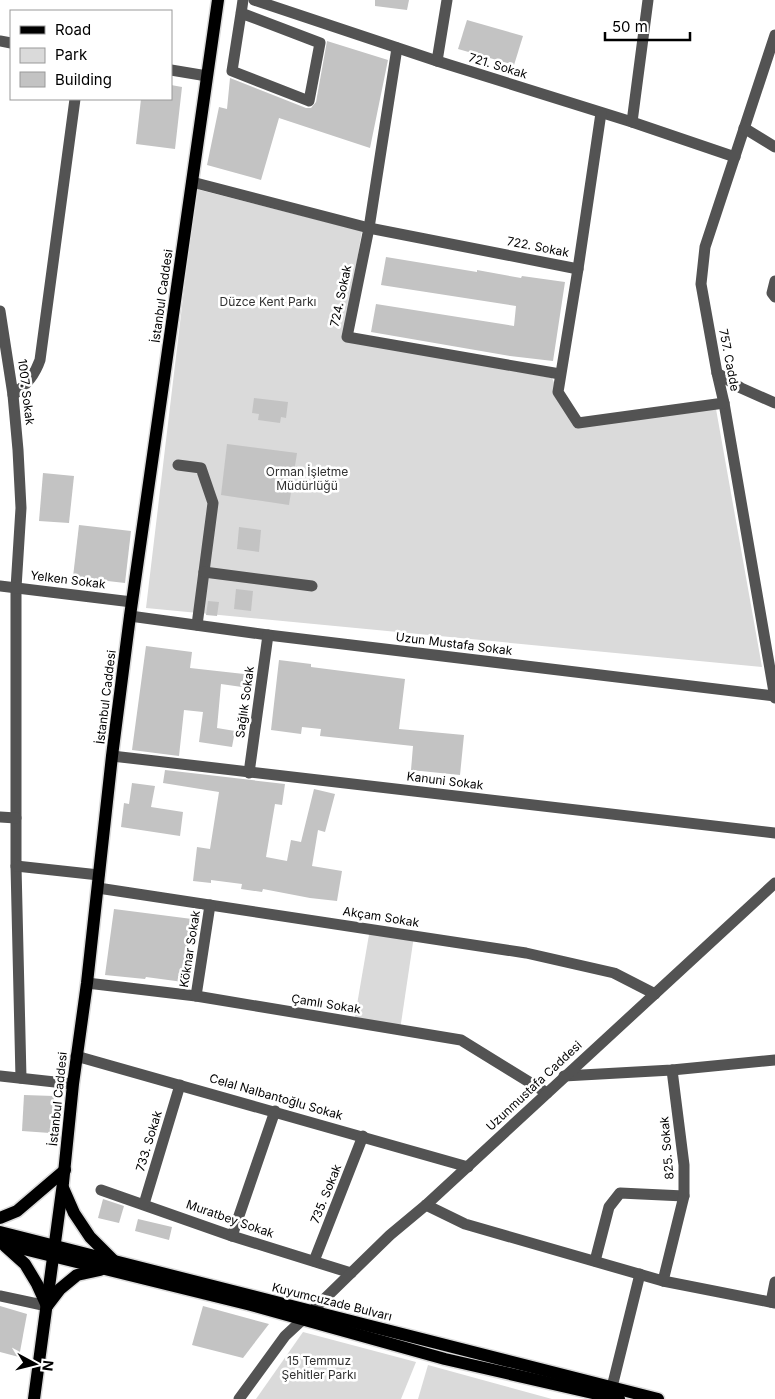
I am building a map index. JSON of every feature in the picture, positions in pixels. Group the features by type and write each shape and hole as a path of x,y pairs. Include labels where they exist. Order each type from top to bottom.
{"main road":[{"name":"İstanbul Caddesi","path":"34,1399 63,1187 76,1056 87,983 112,756 130,616 218,0"},
{"path":"0,1218 17,1211 65,1170"},
{"path":"1,1240 25,1264 47,1306 60,1290 77,1275 109,1265 74,1213 63,1187"},
{"name":"Kuyumcuzade Bulvarı","path":"1,1240 54,1251 308,1315 619,1399"},
{"name":"Kuyumcuzade Bulvarı","path":"596,1392 612,1387 658,1399"}],"street":[{"path":"241,13 320,42 309,101 232,71 243,0"},
{"name":"721. Sokak","path":"254,0 437,61 632,122 734,157"},
{"path":"437,61 446,0"},
{"path":"632,122 648,0"},
{"name":"757. Cadde","path":"775,35 770,66 744,128 705,247 701,284 716,373 724,403 757,600 774,680 775,697"},
{"name":"724. Sokak","path":"397,48 369,228 347,336 560,374"},
{"path":"172,70 207,76"},
{"path":"14,395 31,380 40,360 75,100"},
{"path":"578,268 601,113"},
{"path":"744,128 775,147"},
{"name":"722. Sokak","path":"192,182 369,228 578,268 558,392 578,424 724,403"},
{"path":"775,281 772,293 775,297"},
{"name":"1007. Sokak","path":"0,311 14,395 21,508 16,588 16,866 20,1078"},
{"path":"716,373 741,388 775,403"},
{"path":"178,465 201,468 213,503 197,625"},
{"path":"204,572 312,586"},
{"name":"Yelken Sokak","path":"0,586 132,602"},
{"name":"Uzun Mustafa Sokak","path":"130,616 268,635 775,697"},
{"name":"Sağlık Sokak","path":"249,773 268,635"},
{"name":"Kanuni Sokak","path":"112,756 775,833"},
{"path":"0,817 16,818"},
{"name":"Akçam Sokak","path":"16,866 99,881 210,905 526,953 614,973 655,994"},
{"name":"Uzunmustafa Caddesi","path":"239,1399 285,1336 350,1273 390,1235 468,1167 775,882"},
{"name":"Köknar Sokak","path":"196,996 210,905"},
{"name":"Çamlı Sokak","path":"87,983 196,996 461,1040 547,1093"},
{"name":"Celal Nalbantoğlu Sokak","path":"76,1056 468,1167"},
{"path":"564,1076 672,1070 775,1060"},
{"name":"825. Sokak","path":"663,1281 684,1196 684,1165 672,1070"},
{"path":"0,1076 73,1084"},
{"name":"733. Sokak","path":"144,1204 180,1085"},
{"path":"232,1236 274,1111"},
{"name":"735. Sokak","path":"314,1262 363,1136"},
{"name":"Muratbey Sokak","path":"101,1190 232,1236 350,1273"},
{"path":"595,1261 609,1207 620,1193 684,1196"},
{"path":"426,1205 465,1224 663,1281 773,1302 775,1282"},
{"path":"612,1387 640,1274"},
{"path":"0,1296 47,1306"}],"green space":[{"name":"Orman İşletme Müdürlüğü","path":"196,189 362,231 344,339 552,378 574,425 716,409 762,667 146,608"},
{"path":"370,929 414,936 400,1030 354,1022"},
{"name":"15 Temmuz Şehitler Parkı","path":"303,1332 416,1362 401,1399 256,1399"},
{"path":"428,1365 552,1399 418,1399"}],"building":[{"path":"375,0 409,0 407,10 375,6"},
{"path":"467,20 523,36 514,65 458,49"},
{"path":"327,41 388,60 370,148 279,118 261,180 207,165 219,107 227,109 230,78 306,108 311,108 316,102"},
{"path":"172,85 182,87 175,149 136,144 141,100 172,100"},
{"path":"386,257 477,272 477,270 521,278 522,276 565,282 553,361 510,356 371,332 376,304 514,326 516,306 381,285"},
{"path":"254,398 288,402 286,418 281,417 280,423 258,420 259,414 252,413"},
{"name":"Orman İşletme Müdürlüğü","path":"227,444 297,453 289,505 221,495"},
{"path":"43,473 74,476 69,523 39,521"},
{"path":"79,525 131,531 125,583 73,577"},
{"path":"239,527 261,530 259,552 237,549"},
{"path":"236,589 253,591 251,611 234,609"},
{"path":"208,601 219,602 217,616 206,615"},
{"path":"146,646 192,652 190,668 244,674 242,687 221,684 217,728 235,731 232,747 199,742 203,712 184,710 179,756 132,750"},
{"path":"279,660 311,664 311,667 405,679 399,729 464,735 460,775 411,770 413,746 320,736 321,729 302,727 301,734 271,730"},
{"path":"165,770 285,784 282,805 275,804 266,857 287,861 291,840 301,842 314,789 335,794 325,832 318,830 312,866 342,871 337,901 263,889 262,892 241,889 242,884 211,880 211,883 193,881 197,847 210,849 219,792 163,783"},
{"path":"132,783 155,786 151,807 183,812 180,836 121,827 124,803 129,804"},
{"path":"114,909 192,919 183,982 146,977 145,979 105,975"},
{"path":"24,1095 54,1096 50,1133 22,1131"},
{"path":"103,1199 124,1206 119,1223 98,1218"},
{"path":"138,1219 172,1227 169,1240 135,1231"},
{"path":"0,1306 27,1314 19,1357 0,1352"},
{"path":"203,1306 269,1324 243,1358 192,1345"}],"park label":[{"name":"Düzce Kent Parkı","path":"268,302"}]}
